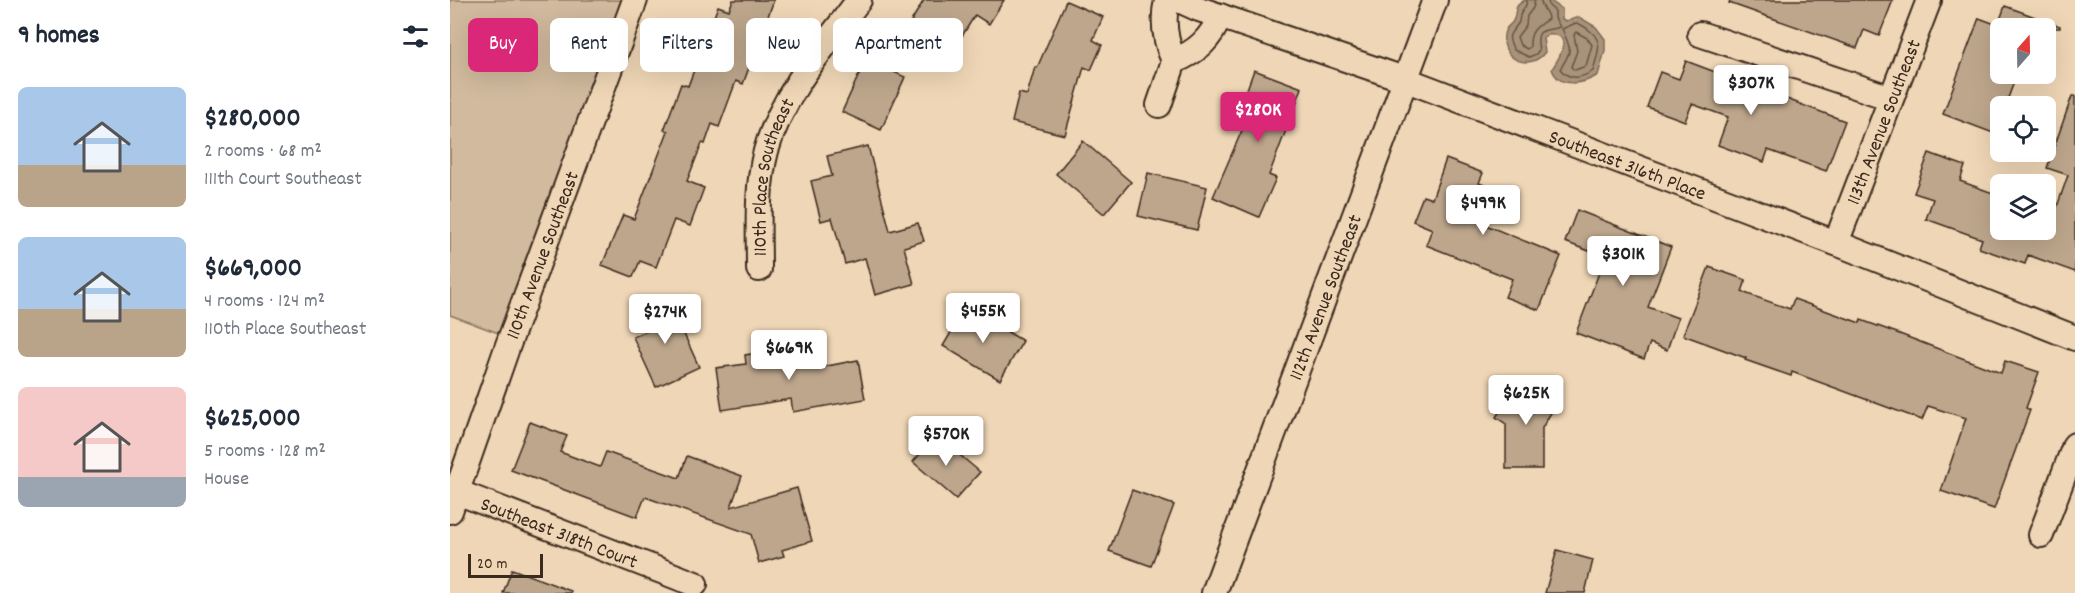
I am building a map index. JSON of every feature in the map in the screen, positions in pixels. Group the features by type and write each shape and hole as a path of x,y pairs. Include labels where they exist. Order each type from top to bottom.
{"street":[{"name":"110th Avenue Southeast","path":"454,502 508,345 635,0"},
{"name":"110th Place Southeast","path":"759,269 758,209 761,178 766,151 777,121 809,67 859,0"},
{"path":"1159,105 1174,61 1165,35 1167,0"},
{"name":"Southeast 316th Place","path":"1179,0 1404,79 1836,243 2075,338"},
{"name":"112th Avenue Southeast","path":"1214,593 1434,0"},
{"name":"113th Avenue Southeast","path":"1836,243 1929,0"},
{"path":"1174,61 1200,47 1212,33 1220,16"},
{"path":"1700,34 1891,98"},
{"path":"2042,535 2075,445"},
{"name":"Southeast 318th Court","path":"454,502 695,584"}],"shaded area":[{"path":"450,0 624,0 617,18 550,18 550,72 597,72 501,334 450,315"}],"water":[{"path":"1525,0 1549,0 1562,9 1562,19 1566,21 1579,17 1596,27 1605,39 1605,51 1598,75 1586,81 1572,83 1560,80 1552,69 1563,46 1561,37 1556,35 1547,35 1543,38 1545,52 1539,58 1525,62 1512,57 1504,44 1504,35 1507,27 1513,21 1517,6"}],"building":[{"path":"733,0 774,0 767,18 746,18 747,72 743,84 736,81 719,127 712,124 687,181 704,188 690,226 674,220 656,267 640,261 633,277 602,265 623,215 634,219 668,131 664,130 681,84 688,86 693,72 734,72 734,18 714,18 718,6 729,10"},
{"path":"924,0 1004,0 989,24 975,15 963,34 963,18 913,18"},
{"path":"1730,0 1893,0 1879,36 1864,30 1857,48 1729,3"},
{"path":"1066,1 1103,17 1093,40 1102,45 1091,70 1084,67 1065,135 1012,122 1019,93 1027,95 1035,67 1037,68"},
{"path":"2005,6 2038,18 2001,18"},
{"path":"1979,18 1990,22 1990,84 2013,84 2009,96 1990,96 1990,132 1943,114"},
{"path":"1686,61 1845,121 1826,171 1768,150 1764,162 1718,145 1728,117 1692,104 1685,121 1647,107 1660,72 1679,79"},
{"path":"1254,70 1302,88 1269,175 1276,178 1259,217 1213,197 1243,128 1234,125"},
{"path":"860,72 894,72 905,77 881,130 842,112"},
{"path":"2072,96 2075,96 2075,272 2028,255 2025,264 1979,248 1982,239 1926,219 1933,199 1914,193 1929,153 1965,166 1960,181 1990,192 1990,240 2056,240 2056,210 2068,175 2047,168 2049,162 2056,162 2056,142"},
{"path":"1083,141 1131,182 1104,214 1056,174"},
{"path":"868,146 890,231 918,223 924,241 904,247 914,284 875,295 865,258 845,264 832,218 821,221 811,181 832,176 827,156"},
{"path":"1446,159 1483,173 1479,183 1489,187 1476,221 1561,256 1539,310 1505,297 1512,279 1426,245 1432,229 1413,221 1423,196 1432,199"},
{"path":"1148,173 1207,187 1197,230 1138,216"},
{"path":"1577,210 1671,247 1648,307 1678,318 1667,350 1650,343 1644,359 1576,333 1605,257 1565,242"},
{"path":"1709,267 1746,280 1742,292 1790,309 1794,299 1860,323 1861,320 2001,373 2005,361 2039,372 2026,408 2030,410 1994,509 1941,491 1966,418 1928,406 1922,420 1792,372 1791,376 1745,360 1746,358 1683,335"},
{"path":"669,301 699,367 656,387 633,337 647,331 640,314"},
{"path":"966,307 1023,341 1000,380 943,346"},
{"path":"818,347 822,367 858,360 865,399 793,412 791,399 722,410 716,368 746,364 745,355 773,351 774,355"},
{"path":"1528,379 1559,399 1542,428 1542,469 1506,469 1506,424 1496,417 1509,397 1515,401"},
{"path":"530,422 567,436 560,452 600,467 606,452 679,478 687,456 742,476 731,507 797,488 812,541 782,550 784,556 759,563 751,534 645,497 637,517 511,470"},
{"path":"936,435 980,472 956,499 913,462"},
{"path":"1132,490 1174,505 1151,566 1109,551"},
{"path":"1557,550 1593,560 1585,593 1545,593"},
{"path":"512,569 571,591 571,593 503,593"}]}
